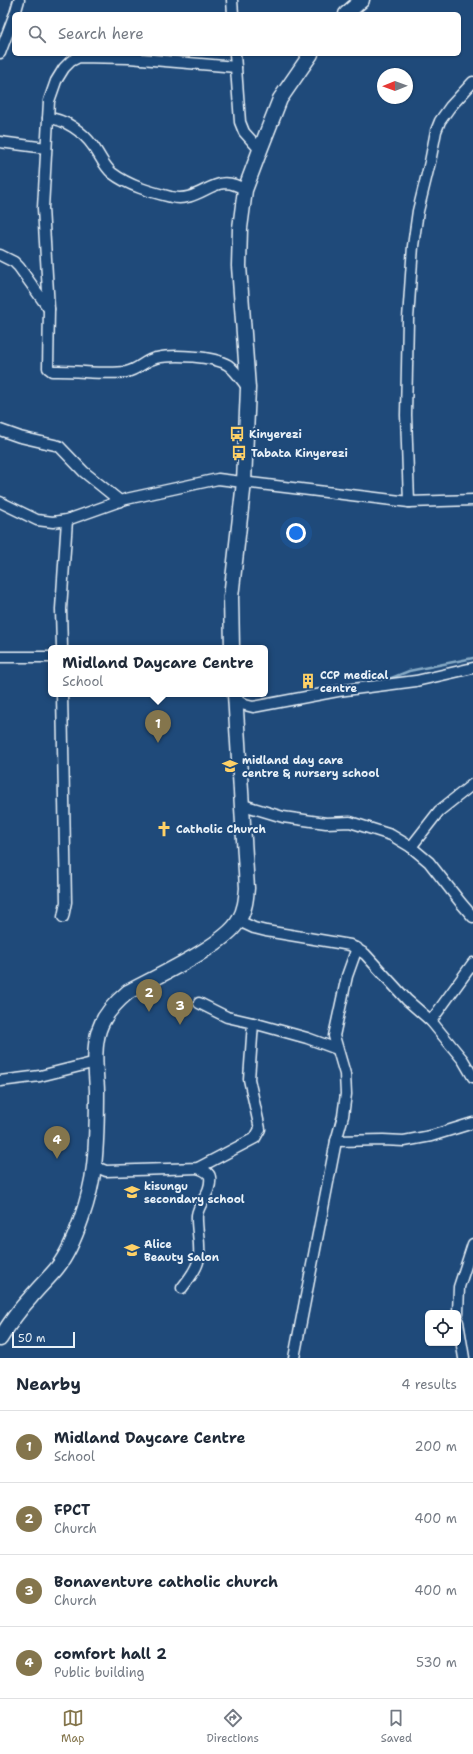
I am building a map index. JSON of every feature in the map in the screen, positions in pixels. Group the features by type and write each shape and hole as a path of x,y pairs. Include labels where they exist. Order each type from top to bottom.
{"street":[{"path":"15,12 19,0"},
{"path":"232,0 233,12"},
{"path":"348,12 362,0"},
{"path":"0,53 12,20"},
{"path":"235,56 240,122 244,132 260,150"},
{"path":"232,645 231,597 244,482 248,388 239,266 240,228 245,190 280,99 310,56"},
{"path":"236,67 128,58 79,57 71,61 64,68 56,81 49,101 46,148 43,208 49,309 48,368 52,371 127,372 139,368 146,362 155,358 209,358 230,366 248,388"},
{"path":"409,502 406,415 408,319 412,258 418,211 436,131 440,121 450,107 473,82"},
{"path":"48,118 56,118 75,128 94,146 103,164 112,173 133,185 172,197 184,198 196,196 218,184 237,184 245,190"},
{"path":"0,142 46,148"},
{"path":"0,255 14,262 19,267 49,309"},
{"path":"0,430 20,437 59,446 84,472 120,501"},
{"path":"0,502 37,520 53,522 67,520 120,501 218,479 409,502 473,500"},
{"path":"62,645 61,609 67,520"},
{"path":"0,657 48,657"},
{"path":"235,697 245,705 253,707 338,691 416,681 473,668"},
{"path":"62,697 66,902 63,917"},
{"path":"0,1339 30,1298 57,1268 66,1254 82,1215 94,1166 96,1043 99,1029 107,1013 116,1002 128,992 220,941 239,921 245,906 248,888 235,697"},
{"path":"411,847 439,811 473,784"},
{"path":"243,805 283,817 326,823 350,822 390,834 411,847 429,862 473,917"},
{"path":"239,921 254,928 266,931 350,945 357,948 407,1000 431,1021 468,1061 473,1077"},
{"path":"294,1358 336,1141 343,1116 346,1094 345,1074 334,1036 347,976 357,948"},
{"path":"431,1021 473,963"},
{"path":"198,1003 228,1018 253,1023 306,1038 337,1049"},
{"path":"94,1166 106,1171 198,1168 255,1138 260,1130 249,1079 253,1023"},
{"path":"0,1081 40,1076 96,1062"},
{"path":"336,1141 404,1141 431,1136 473,1123"},
{"path":"182,1288 196,1268 198,1260 197,1216 199,1206 209,1188 210,1177 198,1168"},
{"path":"458,1310 460,1287 473,1244"},
{"path":"461,1340 464,1358"}],"waterway":[{"path":"381,681 409,671 473,658"}],"place":[{"name":"Kinyerezi","path":"237,434"},
{"name":"Tabata Kinyerezi","path":"239,453"},
{"name":"CCP medical centre","path":"308,681"},
{"name":"Midland Daycare Centre","path":"158,743"},
{"name":"midland day care centre & nursery school","path":"230,766"},
{"name":"Catholic Church","path":"164,829"},
{"name":"FPCT","path":"149,1012"},
{"name":"Bonaventure catholic church","path":"180,1025"},
{"name":"comfort hall 2","path":"57,1159"},
{"name":"kisungu secondary school","path":"132,1192"},
{"name":"Alice Beauty Salon","path":"132,1250"}]}
